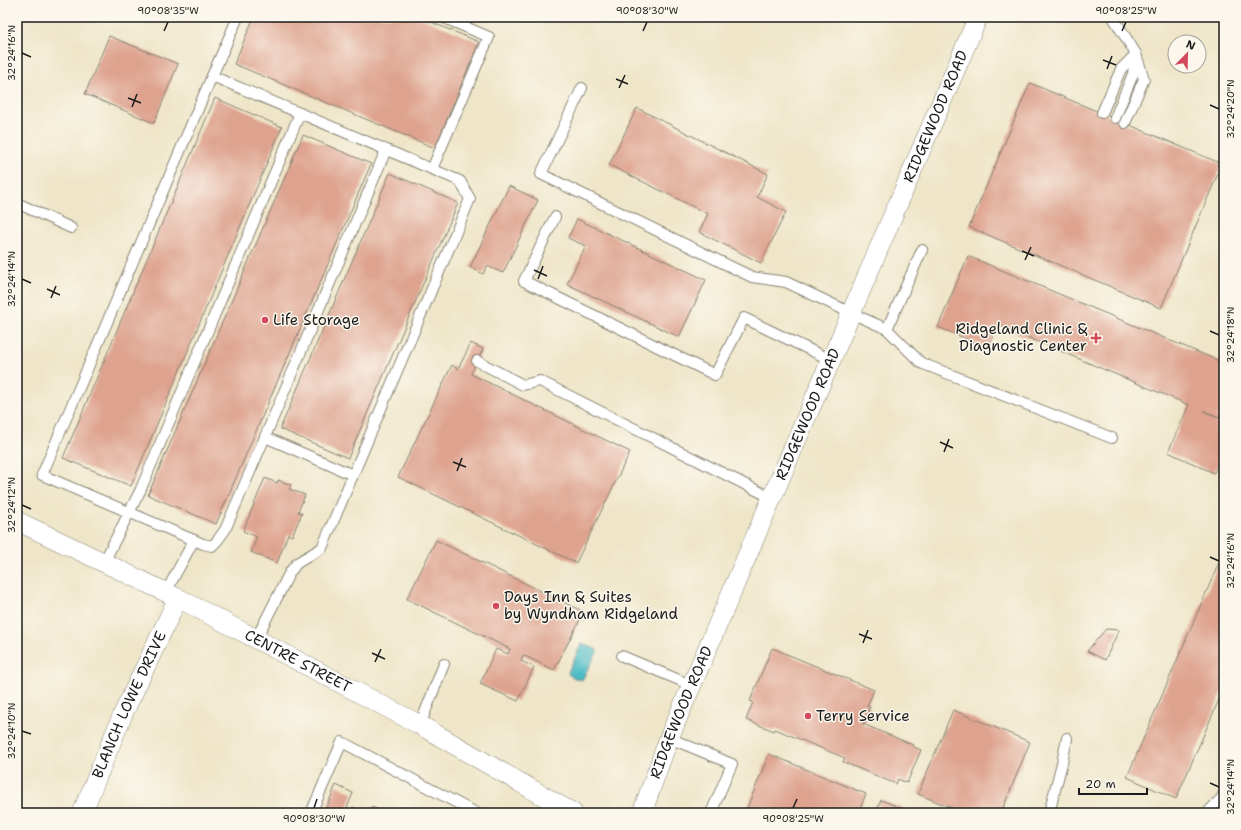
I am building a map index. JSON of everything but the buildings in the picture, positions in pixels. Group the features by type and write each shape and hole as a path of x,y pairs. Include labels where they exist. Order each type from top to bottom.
{"street":[{"name":"RIDGEWOOD ROAD","path":"642,813 669,738 691,685 978,17"},
{"name":"CENTRE STREET","path":"17,521 172,595 420,725 573,813"},
{"name":"BLANCH LOWE DRIVE","path":"82,813 172,595"}],"lane":[{"path":"238,17 42,475 203,544 212,546 225,530 386,150"},
{"path":"432,169 489,37 442,17"},
{"path":"1113,17 1136,54 1144,79 1126,123"},
{"path":"1102,113 1121,69 1136,54"},
{"path":"1115,118 1133,74 1136,54"},
{"path":"212,76 460,181 470,199 322,548 298,564 290,572 256,639"},
{"path":"582,88 541,174 752,277 786,282 887,329 921,363 1112,438"},
{"path":"104,562 140,491 300,113"},
{"path":"17,203 71,228"},
{"path":"555,217 524,282 715,375 744,318 831,360"},
{"path":"887,329 922,250"},
{"path":"477,361 523,385 540,381 772,498"},
{"path":"265,437 353,475"},
{"path":"172,595 194,540"},
{"path":"622,656 691,685"},
{"path":"420,725 444,664"},
{"path":"669,738 732,764 712,813"},
{"path":"1049,813 1067,738"},
{"path":"312,813 342,742 476,813"},
{"path":"1208,813 1221,799 1224,792"}],"water":[{"path":"582,643 597,650 597,652 582,680 568,674"}],"place":[{"name":"Life Storage","path":"265,320"},
{"name":"Ridgeland Clinic & Diagnostic Center","path":"1096,338"},
{"name":"Days Inn & Suites by Wyndham Ridgeland","path":"496,606"},
{"name":"Terry Service","path":"808,716"}]}
